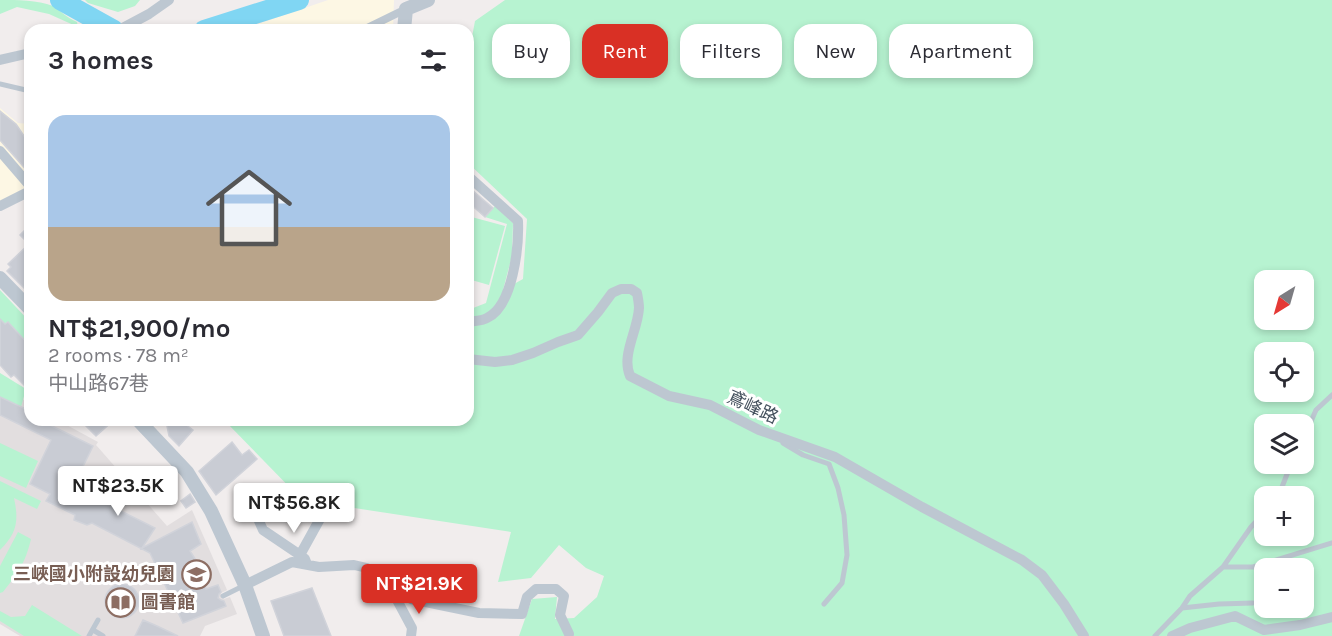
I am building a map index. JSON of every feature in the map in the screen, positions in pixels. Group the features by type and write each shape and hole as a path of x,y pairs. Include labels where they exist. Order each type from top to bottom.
{"street":[{"path":"131,24 149,15 169,0"},
{"path":"373,24 406,5 428,0"},
{"path":"404,24 406,5"},
{"path":"0,60 24,54"},
{"path":"0,151 24,179"},
{"path":"474,181 519,221 517,256 504,301 487,319 474,321"},
{"path":"0,206 24,194"},
{"path":"0,278 24,303"},
{"name":"鳶峰路","path":"474,360 495,362 512,360 578,335 612,293 621,289 631,289 637,293 639,309 628,357 627,369 630,376 669,396 710,405 759,430 835,457 922,507 1022,560 1042,574 1084,636"},
{"path":"153,426 187,472 211,511 245,585 263,636"},
{"path":"268,503 259,521 262,530 304,558 307,564"},
{"path":"300,555 321,517"},
{"path":"245,585 292,562 319,567 354,565 367,568 390,587 411,599 479,613 522,614 527,597 536,589 556,589 564,596 560,615 569,634"},
{"path":"390,587 412,628 411,636"},
{"path":"1172,636 1190,628 1235,616 1263,630 1300,625 1332,617"}],"lane":[{"path":"0,84 24,90"},
{"path":"1314,414 1332,395"},
{"path":"767,433 803,455 829,464 838,488 844,515 847,555 842,583 824,604"},
{"path":"1155,636 1182,608 1190,596 1223,567 1254,524"},
{"path":"1223,567 1253,567 1332,543"},
{"path":"222,596 245,585"},
{"path":"1182,608 1253,603"},
{"path":"98,620 91,633 103,636"}],"shaded area":[{"path":"328,0 394,0 393,24 258,24"},
{"path":"0,108 18,123 24,124 24,172 0,145"},
{"path":"0,154 24,181 24,191 0,203"},
{"path":"0,388 24,400 24,426 69,426 98,442 96,445 167,526 192,510 227,590 221,593 224,599 230,597 237,614 205,626 200,636 20,636 0,624"}],"green space":[{"path":"0,0 34,1 53,6 77,24 71,24 49,14 17,7 0,14"},
{"path":"85,0 140,0 135,6 118,12"},
{"path":"505,0 1332,0 1332,636 519,636 532,599 557,597 555,619 574,618 597,597 604,576 586,568 559,545 531,578 498,582 511,532 302,500 230,426 474,426 474,308 486,303 507,224 485,217 495,206 513,223 512,256 503,290 523,279 527,219 474,169 474,26 475,21"},
{"path":"474,218 505,226 489,285 474,281"},
{"path":"0,290 24,316 24,339 8,322 0,325"},
{"path":"0,373 24,388 21,407 0,397"},
{"path":"0,443 38,461 26,488 0,476"},
{"path":"0,481 41,501 37,509 14,498 15,526 10,538 0,550"},
{"path":"18,532 31,539 29,548 17,573 0,593 0,566"},
{"path":"32,605 82,636 24,636 0,621 0,611 11,617 25,616"}],"building":[{"path":"0,111 16,124 24,136 24,167 0,140"},
{"path":"474,192 493,208 485,217 474,207"},
{"path":"24,249 24,288 7,271 11,267 8,264"},
{"path":"0,319 5,324 8,322 24,339 24,385 14,375 11,377 0,365"},
{"path":"0,397 24,408 24,426 52,426 93,446 73,487 155,528 142,548 192,522 201,544 190,551 203,571 206,589 218,585 221,592 218,598 224,601 226,606 183,623 150,553 92,523 87,525 74,520 75,515 46,501 50,494 30,484 51,440 0,415"},
{"path":"86,426 107,426 96,436"},
{"path":"167,426 188,426 193,430 179,446 169,436"},
{"path":"232,442 242,455 249,450 257,459 216,495 199,471"},
{"path":"190,494 195,502 186,508 181,501"},
{"path":"122,584 134,589 139,601 134,613 122,618 110,613 105,601 110,589"},
{"path":"312,588 331,636 284,636 271,601"},
{"path":"143,620 157,626 178,636 135,636"}],"waterway":[{"path":"60,0 103,24"},
{"path":"223,24 299,0"}],"place":[{"name":"三峽國小附設幼兒園","path":"196,574"},
{"name":"圖書館","path":"120,602"}]}
